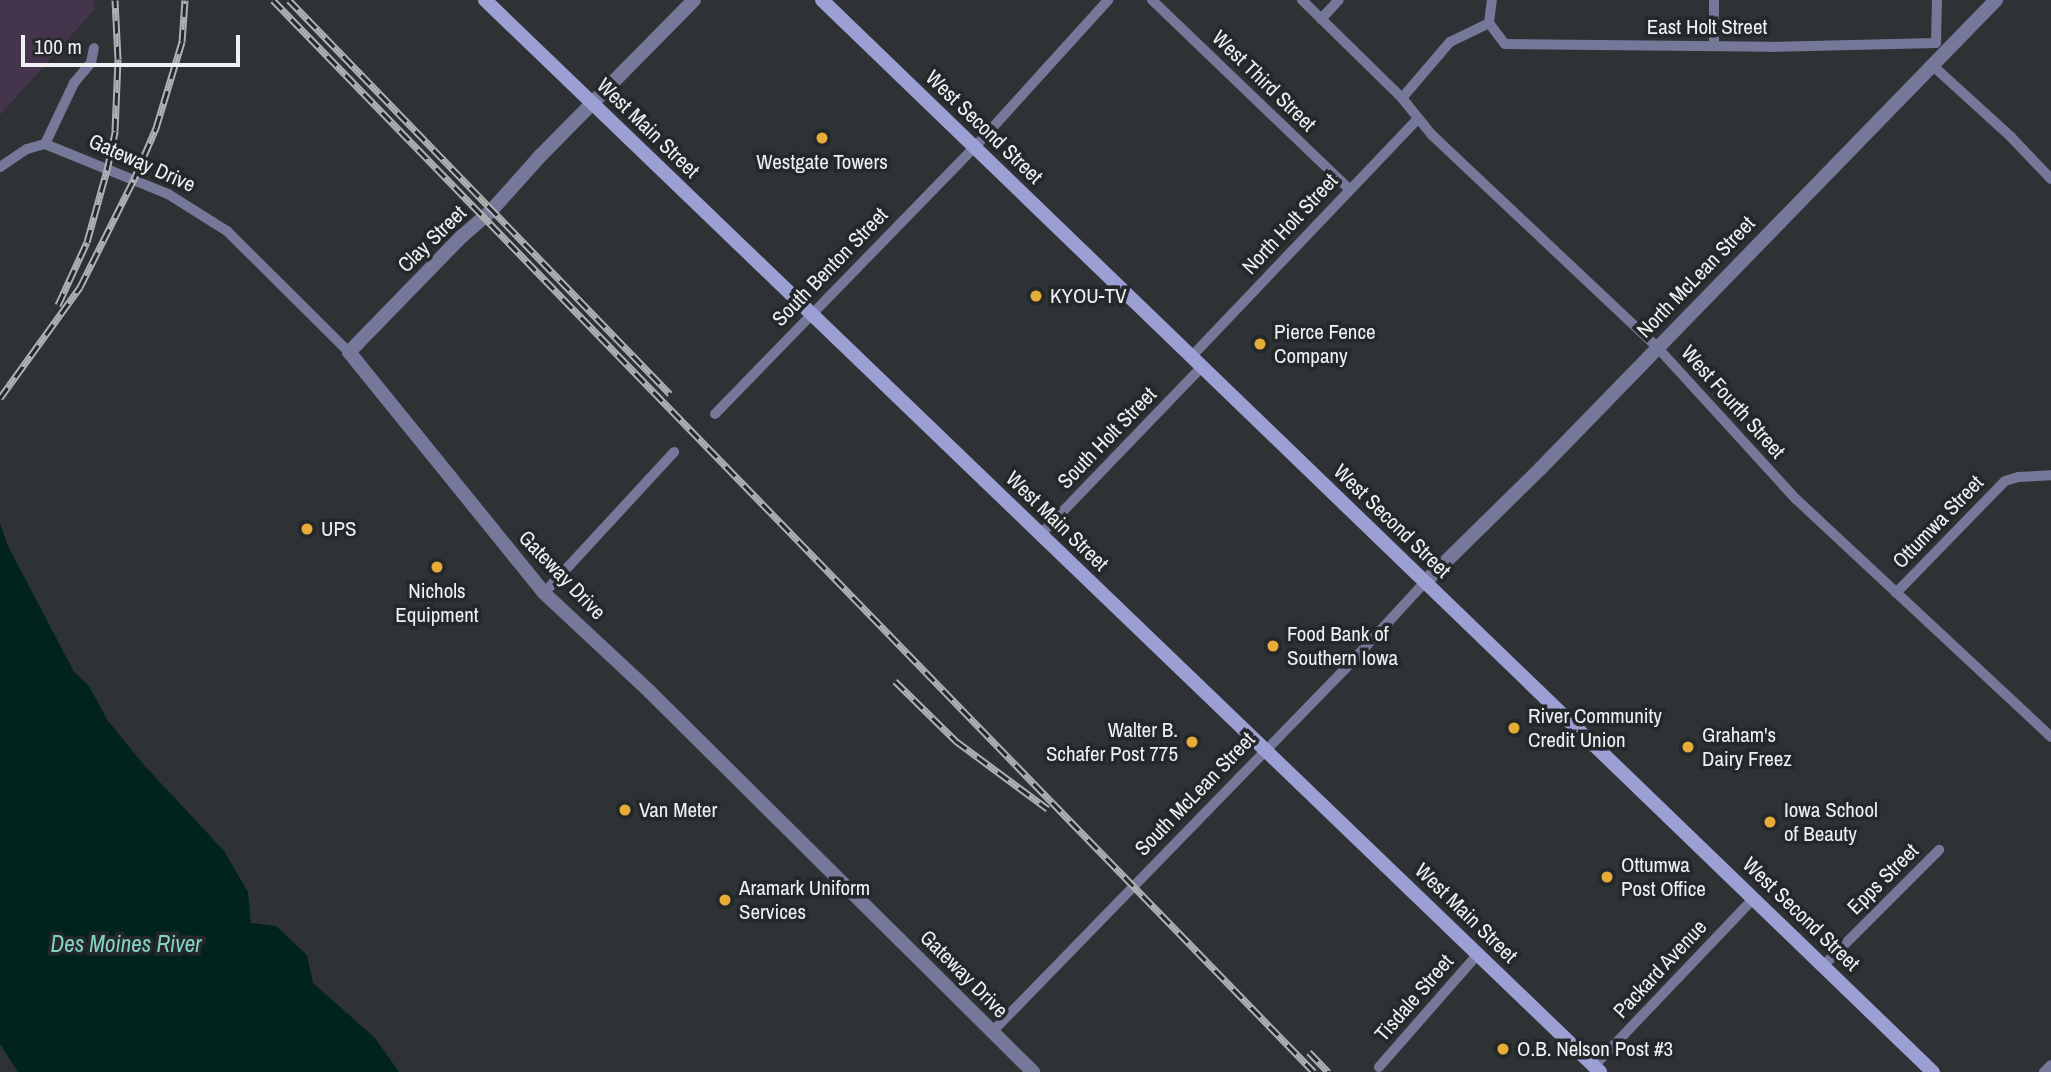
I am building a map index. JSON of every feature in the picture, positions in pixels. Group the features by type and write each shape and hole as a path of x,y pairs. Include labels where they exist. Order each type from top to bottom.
{"main road":[{"name":"West Main Street","path":"485,0 1597,1069"},
{"name":"West Second Street","path":"822,0 1933,1072"}],"street":[{"name":"Clay Street","path":"349,352 462,236 484,219 541,155 694,0"},
{"name":"South Benton Street","path":"715,414 974,148 1108,0"},
{"name":"West Third Street","path":"1152,0 1349,189"},
{"name":"West Fourth Street","path":"1302,0 1402,97 1418,119 1657,347 1796,499 2051,737"},
{"path":"1321,19 1339,0"},
{"path":"1402,97 1450,42 1489,23 1492,0"},
{"path":"1714,0 1714,46"},
{"path":"1937,0 1941,47"},
{"name":"North McLean Street","path":"1425,582 1932,65 1941,47 1996,0"},
{"name":"East Holt Street","path":"1489,23 1505,44 1941,47"},
{"path":"0,167 27,149 45,144 74,83 91,63 94,48"},
{"path":"1932,65 2011,137 2051,179"},
{"name":"North Holt Street","path":"1196,363 1349,189 1418,119"},
{"name":"Gateway Drive","path":"45,144 175,197 227,231 349,352 544,593 650,692 1033,1072"},
{"name":"South Holt Street","path":"1041,534 1196,363"},
{"path":"544,593 674,452"},
{"name":"Ottumwa Street","path":"1896,593 2005,481 2018,477 2051,475"},
{"name":"South McLean Street","path":"992,1032 1425,582"},
{"name":"Epps Street","path":"1824,965 1939,850"},
{"name":"Packard Avenue","path":"1597,1069 1754,898"},
{"name":"Tisdale Street","path":"1379,1068 1479,954"},
{"path":"2044,1072 2051,1065"}],"shaded area":[{"path":"0,0 93,0 95,9 0,115"}],"water":[{"name":"Des Moines River","path":"0,523 8,546 74,672 89,686 108,721 144,765 224,851 248,892 251,923 276,926 307,955 313,983 375,1038 399,1072 18,1072 0,1044"}],"railway":[{"path":"58,305 87,242 115,131 118,59 115,0"},
{"path":"0,398 80,287 134,179 156,128 182,42 185,0"},
{"path":"273,0 1314,1072"},
{"path":"289,0 670,394"},
{"path":"895,681 956,741 1048,809"},
{"path":"1309,1052 1328,1072"}],"place":[{"name":"Westgate Towers","path":"822,138"},
{"name":"KYOU-TV","path":"1036,296"},
{"name":"Pierce Fence Company","path":"1260,344"},
{"name":"UPS","path":"307,529"},
{"name":"Nichols Equipment","path":"437,567"},
{"name":"Food Bank of Southern Iowa","path":"1273,646"},
{"name":"River Community Credit Union","path":"1514,728"},
{"name":"Walter B. Schafer Post 775","path":"1192,742"},
{"name":"Graham's Dairy Freez","path":"1688,747"},
{"name":"Van Meter","path":"625,810"},
{"name":"Iowa School of Beauty","path":"1770,822"},
{"name":"Ottumwa Post Office","path":"1607,877"},
{"name":"Aramark Uniform Services","path":"725,900"},
{"name":"O.B. Nelson Post #3","path":"1503,1049"}]}
